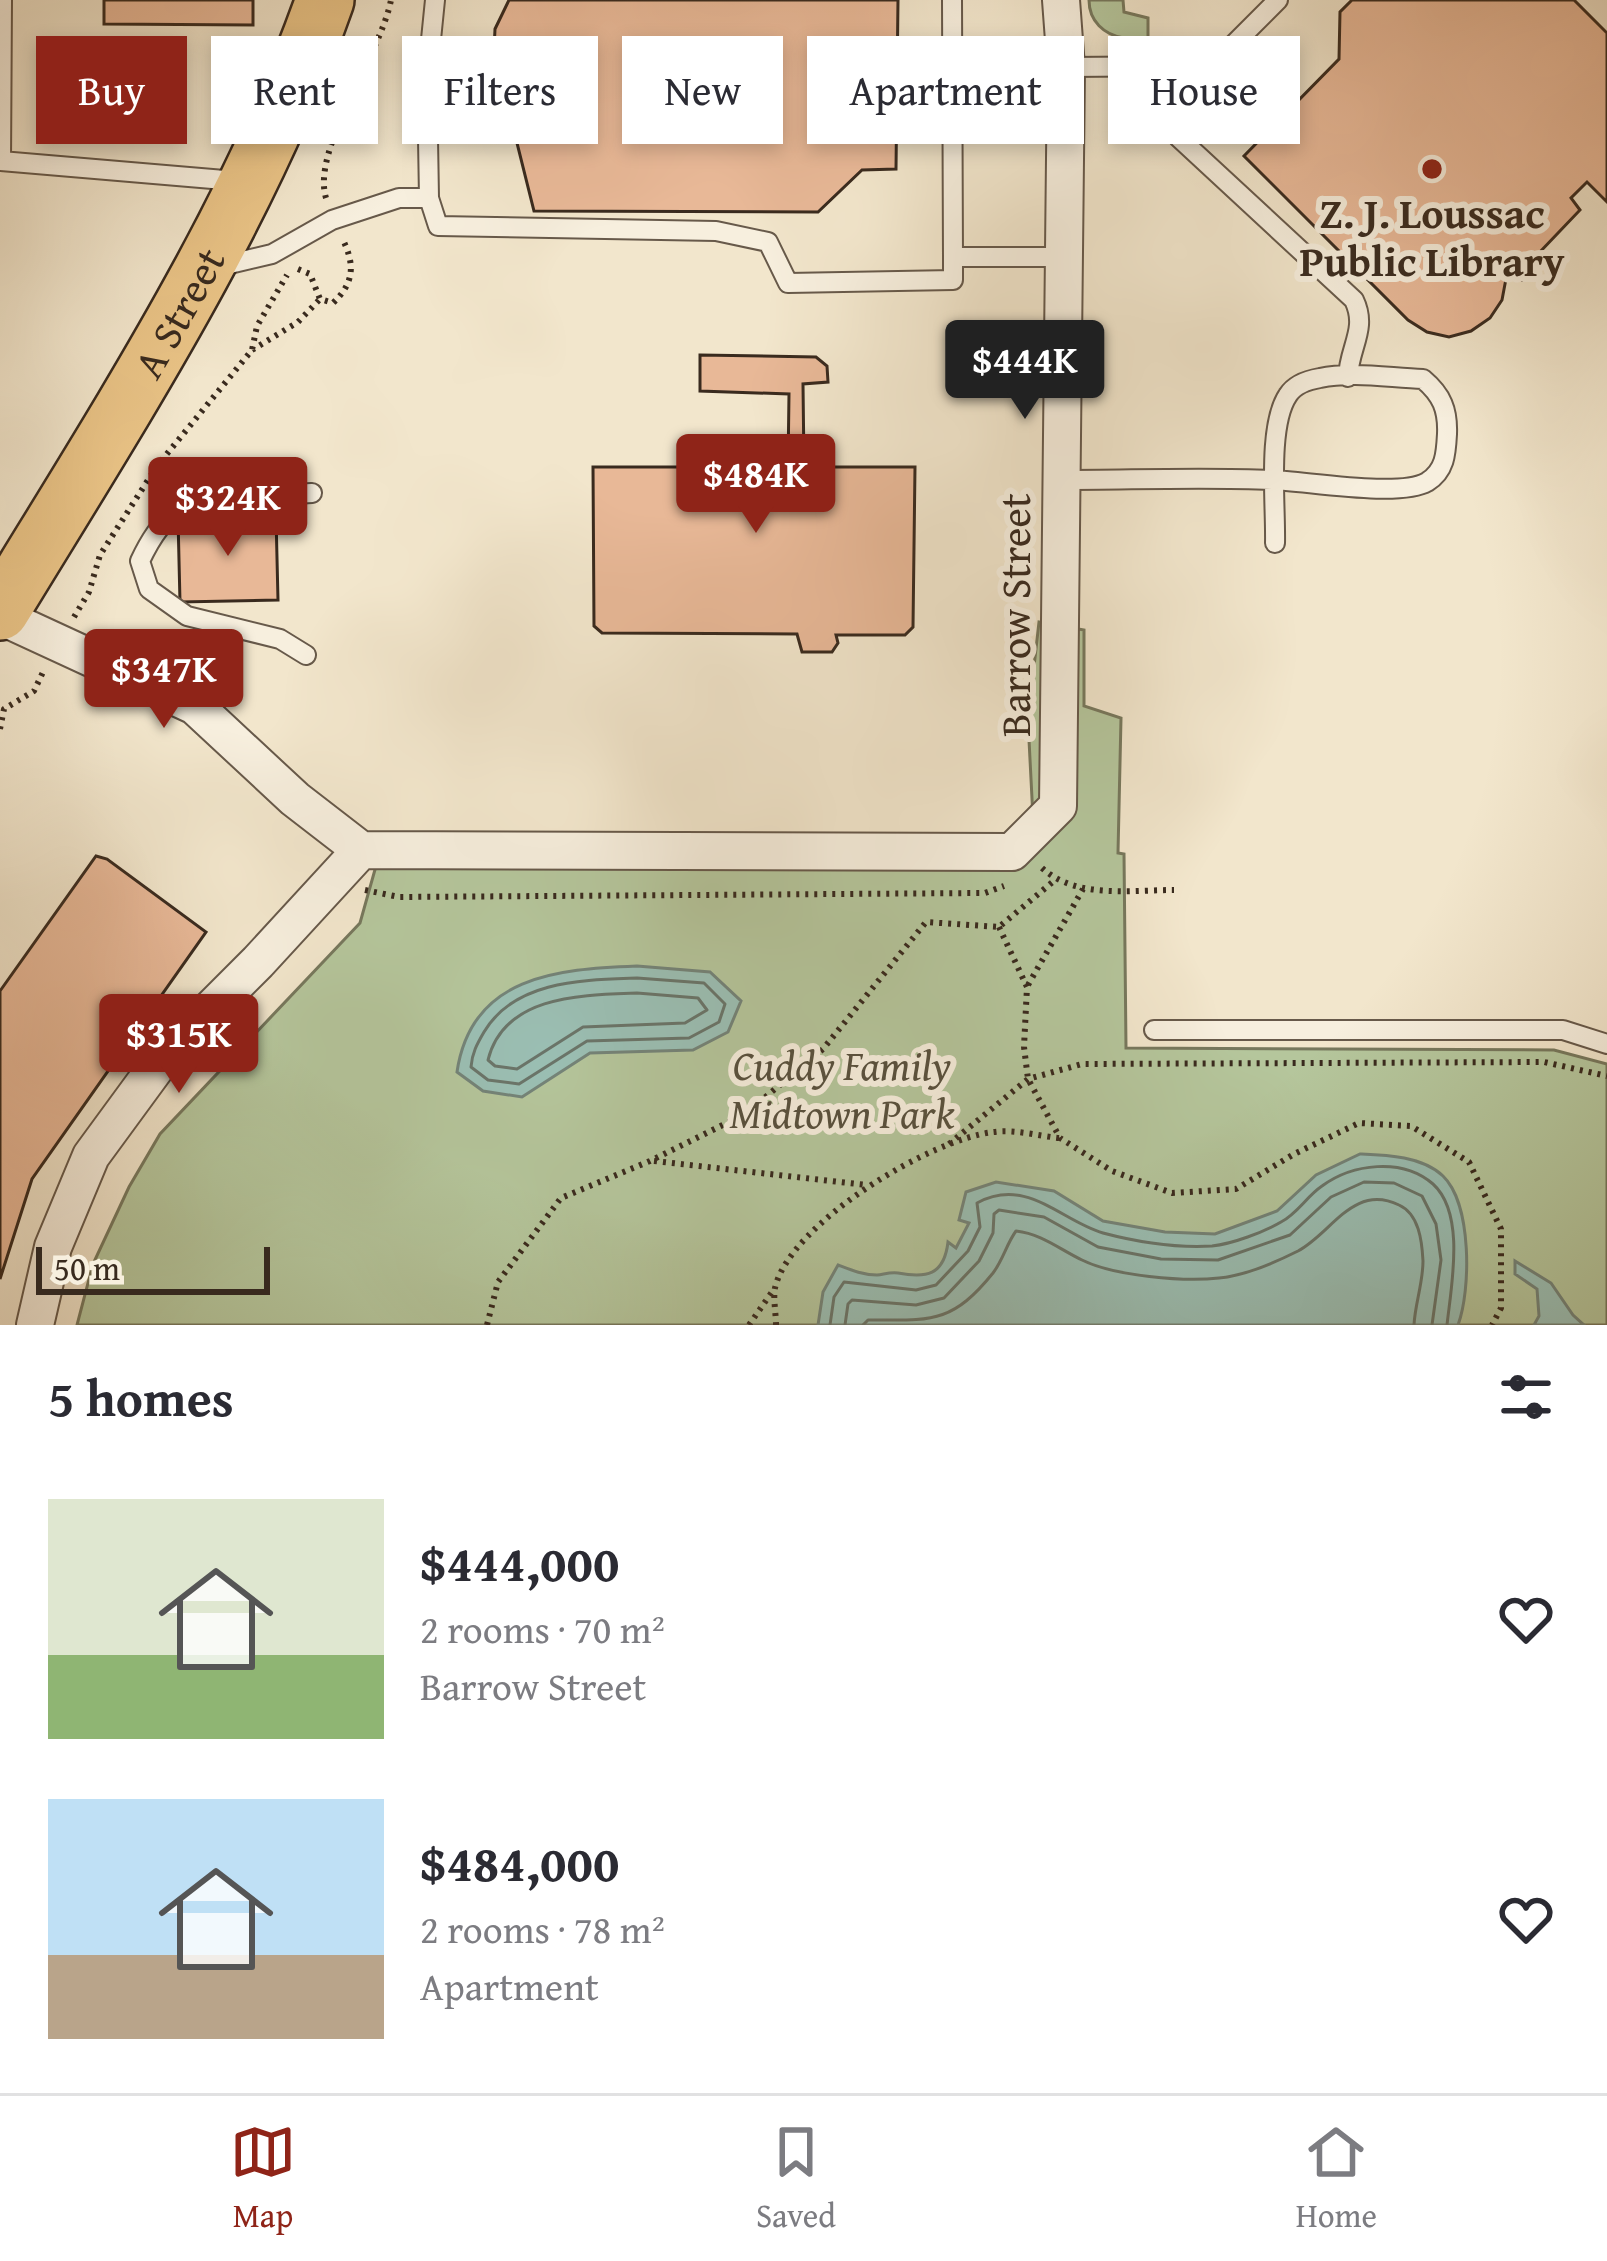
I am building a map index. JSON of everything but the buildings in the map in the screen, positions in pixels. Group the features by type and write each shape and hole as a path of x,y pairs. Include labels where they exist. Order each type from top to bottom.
{"main road":[{"name":"A Street","path":"0,614 206,270 300,72 326,0"}],"street":[{"name":"Barrow Street","path":"1061,0 1064,36"},
{"name":"Barrow Street","path":"1023,869 1058,806 1065,144"},
{"path":"0,614 194,706 295,799 361,850 1023,869"},
{"path":"35,1325 53,1246 91,1156 165,1054 361,850"}],"lane":[{"path":"2,0 1,161 248,182"},
{"path":"435,0 427,79 429,198 438,226 716,231 768,242 788,283 953,280 952,0"},
{"path":"1242,36 1278,0"},
{"path":"1186,144 1354,300 1362,315 1361,331 1348,362 1348,377"},
{"path":"206,270 272,254 332,220 399,198 429,198"},
{"path":"953,257 1064,257"},
{"path":"1061,480 1276,480 1412,487 1431,480 1446,461 1448,414 1423,379 1326,376 1305,382 1287,396 1276,436 1276,480 1275,543"},
{"path":"306,655 280,639 188,616 149,589 140,561 150,540 178,511 246,498 312,493"},
{"path":"1154,1030 1563,1030 1607,1044"}],"path":[{"path":"252,350 257,326 287,274 301,267 310,274 320,298 333,303 347,290 353,260 332,220 322,187 326,155 385,29 391,0"},
{"path":"0,729 4,709 34,692 89,592 100,555 157,466 252,350 298,322 320,298"},
{"path":"334,883 399,897 986,893 1023,869 1083,889 1174,890"},
{"path":"487,1325 497,1282 561,1198 746,1114 823,1049 926,922 999,927 1055,880"},
{"path":"1060,1138 1028,1079 1024,1047 1027,987 1083,889"},
{"path":"999,927 1027,987"},
{"path":"949,1144 1028,1079 1082,1064 1544,1062 1607,1076"},
{"path":"749,1325 796,1249 867,1184 949,1144 995,1131 1060,1138 1112,1171 1172,1193 1236,1189 1359,1123 1411,1126 1469,1162 1501,1229 1501,1308 1492,1325"},
{"path":"650,1161 867,1184"},
{"path":"775,1288 776,1325"}],"green space":[{"path":"1089,0 1123,0 1124,12 1148,18 1148,36 1110,34 1092,14"},
{"name":"Cuddy Family Midtown Park","path":"1039,622 1084,630 1084,706 1121,718 1118,853 1124,854 1126,1048 1554,1050 1607,1064 1607,1325 77,1325 93,1264 160,1134 360,923 376,866 1034,838 1028,720"}],"water":[{"path":"637,966 710,972 741,1001 728,1032 693,1050 590,1053 522,1097 483,1091 457,1072 465,1040 480,1015 499,997 549,976"},
{"path":"1360,1154 1425,1164 1453,1189 1466,1248 1458,1325 818,1325 823,1292 838,1265 872,1275 932,1272 942,1262 948,1242 956,1248 969,1223 959,1220 966,1192 996,1182 1054,1191 1103,1221 1165,1232 1215,1234 1277,1211 1316,1175"},
{"path":"1515,1261 1551,1283 1584,1325 1534,1325 1539,1316 1537,1289 1515,1274"}],"place":[{"name":"Z. J. Loussac Public Library","path":"1432,169"}]}
